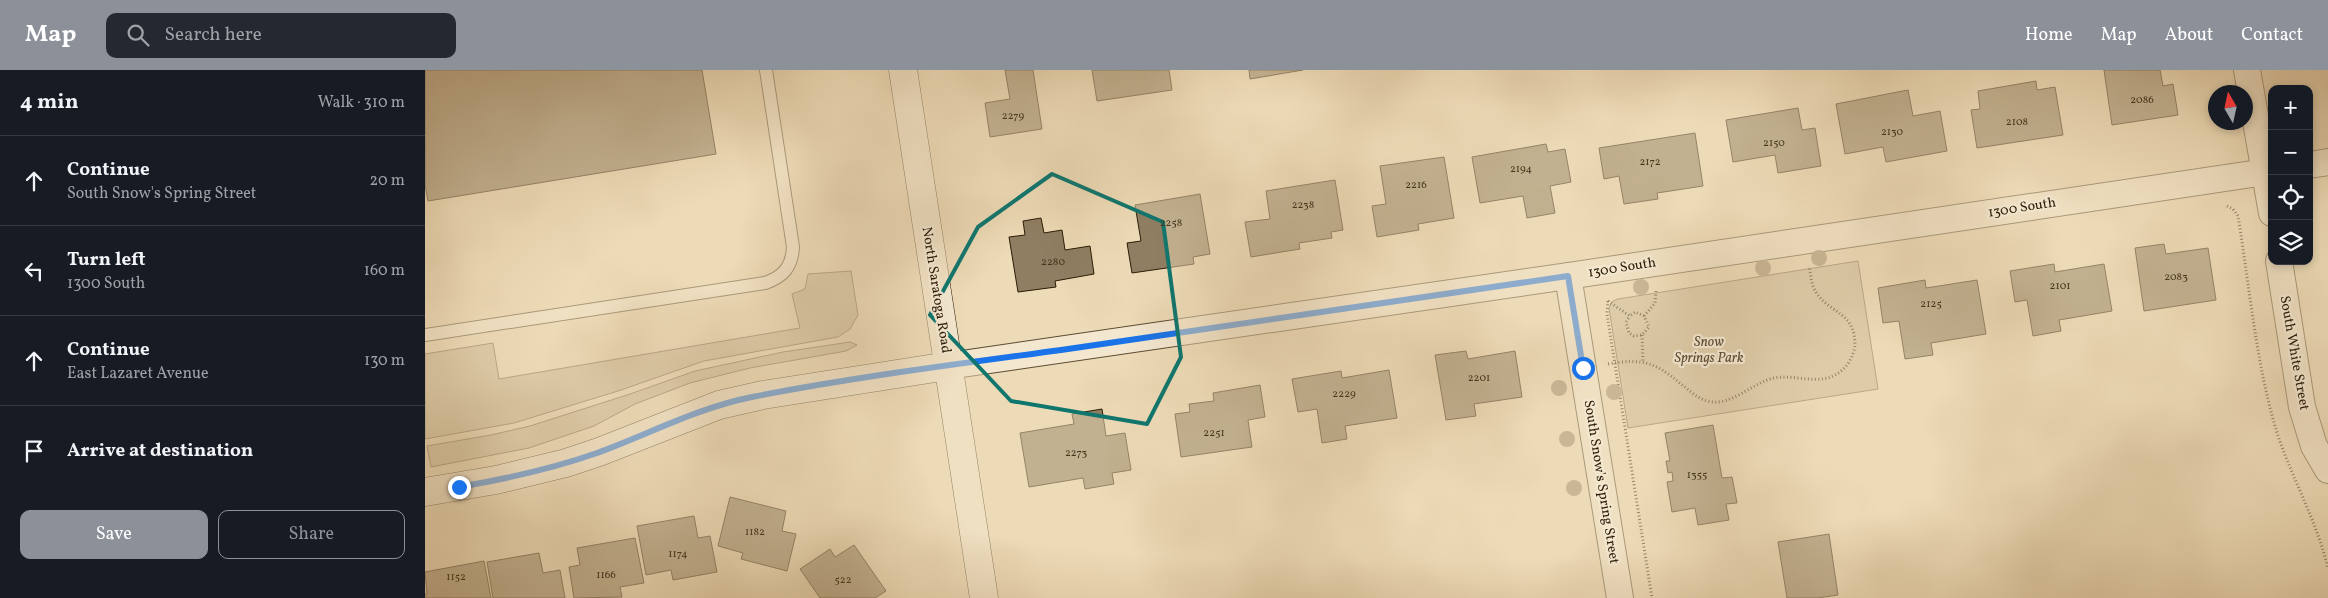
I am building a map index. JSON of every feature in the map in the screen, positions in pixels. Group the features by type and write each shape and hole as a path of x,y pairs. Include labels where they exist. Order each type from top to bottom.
{"street":[{"name":"North Saratoga Road","path":"903,70 984,598"},
{"path":"2247,70 2268,166"},
{"path":"2313,164 2328,162"},
{"name":"1300 South","path":"948,366 1568,276 2268,171"},
{"name":"South White Street","path":"2280,265 2302,407 2313,446 2328,470"},
{"name":"South Snow's Spring Street","path":"1568,276 1620,598"},
{"path":"425,492 496,480 567,463 719,405 763,395 948,366"}],"lane":[{"path":"425,335 765,283 775,279 790,265 793,247 766,70"}],"path":[{"path":"2218,204 2233,209 2238,216 2262,371 2273,420 2288,465 2314,521 2328,569"},
{"path":"1800,267 1819,264"},
{"path":"1583,368 1643,361 1658,366 1692,393 1711,402 1735,396 1774,378 1825,378 1838,374 1854,353 1854,333 1845,317 1817,294 1813,288 1809,266"},
{"path":"1647,291 1666,288"},
{"path":"1645,316 1655,303 1656,290"},
{"path":"1612,298 1608,301 1607,314 1652,598"},
{"path":"1608,301 1630,316"},
{"path":"1635,312 1645,316 1649,327 1642,335 1634,336 1629,333 1626,322 1630,316 1635,312"},
{"path":"1642,335 1643,361"}],"highlighted area":[{"path":"1052,174 1163,222 1181,357 1147,424 1011,401 930,315 978,227"}],"green space":[{"name":"Snow Springs Park","path":"1858,261 1878,389 1628,428 1609,308 1613,301"},
{"path":"851,271 858,315 850,329 838,337 704,361 618,391 514,423 425,439 425,354 493,343 499,379 800,328 792,294 805,289 808,274"},
{"path":"850,342 857,345 846,351 750,368 690,383 635,404 594,426 529,448 431,467 427,446 530,426 695,371 783,352"}],"building":[{"path":"425,70 702,70 716,154 428,201 425,185"},
{"path":"1005,70 1033,70 1042,129 990,137 985,103 1010,99"},
{"path":"1092,70 1169,70 1172,90 1097,101"},
{"path":"1249,70 1303,70 1250,79"},
{"path":"2104,70 2160,70 2163,86 2173,84 2178,115 2112,125"},
{"path":"2036,81 2037,90 2055,87 2063,135 1977,148 1971,110 1980,109 1978,91"},
{"path":"1908,90 1913,116 1940,111 1947,151 1886,162 1883,147 1845,154 1836,104"},
{"path":"1798,108 1802,130 1815,128 1821,166 1778,173 1775,155 1733,162 1726,120"},
{"path":"1695,133 1703,186 1657,193 1658,199 1624,204 1619,176 1604,179 1599,148"},
{"path":"1546,144 1548,152 1565,149 1571,182 1550,186 1555,213 1527,218 1523,196 1480,203 1472,157"},
{"path":"1444,157 1454,218 1418,224 1419,230 1377,237 1372,206 1386,204 1380,166"},
{"path":"1335,180 1343,230 1331,232 1332,238 1299,243 1300,249 1251,257 1245,222 1270,219 1266,191"},
{"path":"1200,194 1210,254 1193,257 1194,264 1132,273 1127,243 1141,241 1135,205"},
{"path":"1041,218 1044,233 1062,230 1065,250 1090,246 1094,274 1055,281 1056,287 1018,292 1009,237 1025,235 1023,221"},
{"path":"2164,244 2166,254 2208,248 2216,300 2144,311 2135,248"},
{"path":"2054,264 2055,272 2104,264 2112,311 2059,320 2061,331 2033,336 2027,300 2015,302 2010,271"},
{"path":"1925,280 1926,288 1977,280 1986,334 1931,343 1933,355 1905,359 1899,321 1883,323 1878,288"},
{"path":"1466,351 1468,359 1515,351 1522,397 1474,404 1476,416 1446,420 1435,355"},
{"path":"1389,370 1397,418 1345,426 1347,439 1322,443 1317,409 1298,412 1292,379 1341,371 1342,378"},
{"path":"1260,385 1265,417 1248,420 1252,447 1181,457 1175,414 1190,412 1189,404 1214,401 1213,393"},
{"path":"1102,409 1106,436 1125,433 1131,470 1112,473 1114,484 1085,489 1083,478 1029,487 1020,433 1074,424 1072,414"},
{"path":"1713,425 1722,478 1732,477 1737,503 1726,504 1729,520 1698,525 1695,508 1672,512 1667,482 1673,481 1672,472 1668,473 1666,461 1670,461 1665,433"},
{"path":"730,497 786,511 782,531 796,534 787,571 741,559 743,553 718,546"},
{"path":"694,516 698,538 710,536 717,572 673,580 671,570 646,575 637,526"},
{"path":"1829,534 1838,595 1818,598 1787,598 1778,542"},
{"path":"635,538 644,583 620,587 622,597 574,598 569,567 580,565 577,548"},
{"path":"854,545 886,591 875,598 820,598 800,569 830,549 835,557"},
{"path":"539,553 543,573 560,570 565,598 493,598 487,562"},
{"path":"484,561 491,598 425,598 425,594 427,594 425,572"}],"route":[{"path":"459,487 534,472 567,463 599,452 692,413 741,399 995,359 1568,276 1583,368"}]}
